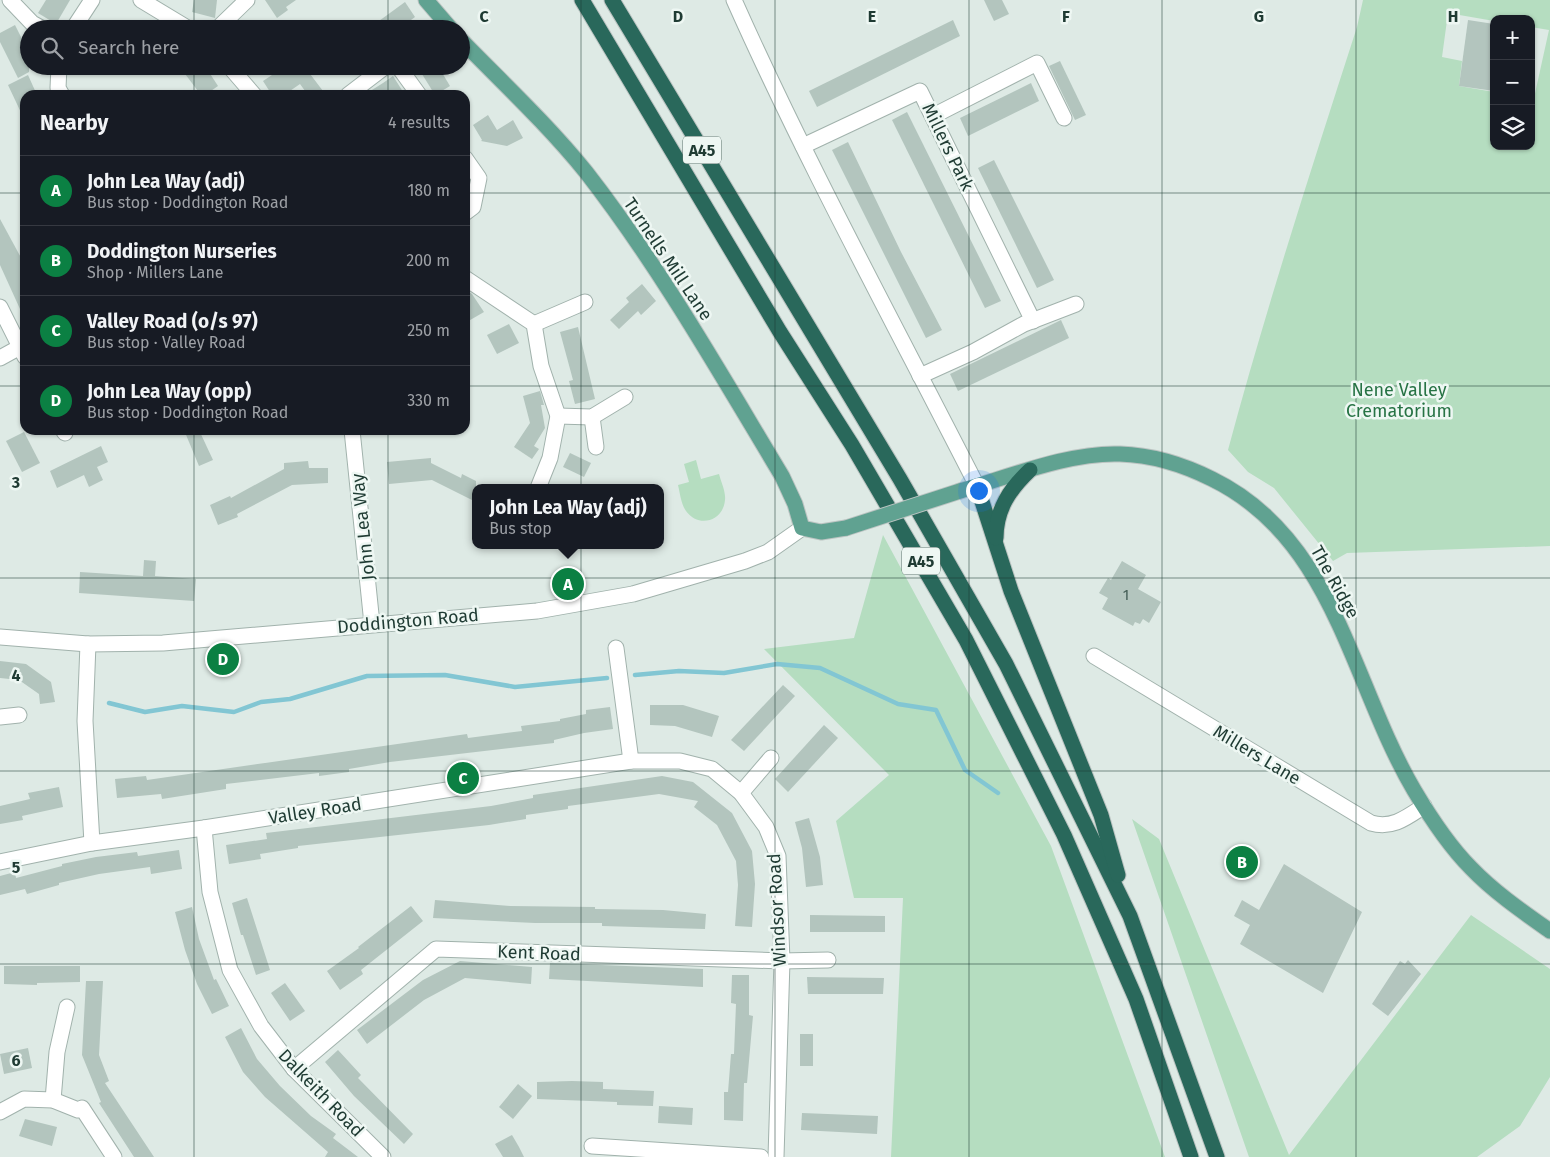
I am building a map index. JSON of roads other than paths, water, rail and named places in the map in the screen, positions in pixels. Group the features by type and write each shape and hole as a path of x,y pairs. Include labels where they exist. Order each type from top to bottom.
{"highway":[{"name":"A45","path":"582,0 780,332 852,445 966,640 1064,835 1132,990 1191,1157"},
{"name":"A45","path":"612,0 900,479 1006,664 1130,916 1217,1157"},
{"path":"996,545 998,519 1005,499 1030,470"},
{"path":"977,486 1011,591 1101,815 1130,916"}],"main road":[{"path":"426,0 443,20"},
{"name":"Turnells Mill Lane","path":"470,49 532,111 585,172 677,300 782,476 795,504 802,528"},
{"name":"The Ridge","path":"802,528 821,532 846,528 1030,470 1089,456 1128,455 1181,466 1225,485 1249,500 1290,542 1319,584 1402,768 1424,806 1471,868 1516,907 1550,931"}],"street":[{"path":"10,0 29,20"},
{"path":"79,20 92,0"},
{"path":"141,0 174,20"},
{"path":"227,20 247,0"},
{"path":"734,0 768,76 977,486"},
{"path":"933,116 1037,63 1064,118"},
{"path":"59,75 59,90"},
{"path":"237,75 250,90"},
{"path":"355,90 374,75"},
{"path":"405,75 416,90"},
{"name":"Millers Park","path":"803,146 920,91 1032,321"},
{"path":"470,165 479,178 473,208 470,210"},
{"path":"470,281 534,324 541,366 558,416 550,458 540,484"},
{"path":"534,324 585,302"},
{"path":"920,376 973,352 1032,321 1076,304"},
{"path":"0,307 20,348"},
{"path":"0,358 20,353"},
{"path":"558,416 592,417 625,397"},
{"path":"592,417 596,447"},
{"name":"John Lea Way","path":"353,435 372,624"},
{"name":"Doddington Road","path":"0,638 123,645 202,641 372,624 537,611 633,594 745,561 776,548 802,528"},
{"path":"88,644 85,721 92,843"},
{"path":"616,648 631,761"},
{"name":"Millers Lane","path":"1094,656 1371,823 1382,826 1392,825 1424,806"},
{"path":"0,717 19,714"},
{"path":"741,793 771,758"},
{"name":"Valley Road","path":"0,862 92,843 204,828 631,761"},
{"name":"Windsor Road","path":"631,761 680,761 712,770 741,793 766,827 778,856 782,961 776,1157"},
{"name":"Dalkeith Road","path":"204,828 210,892 230,970 261,1026 294,1069 384,1157"},
{"name":"Kent Road","path":"294,1069 436,950 782,961 828,960"},
{"path":"53,1100 57,1052 66,1007"},
{"path":"0,1112 24,1099 53,1100 78,1110 82,1108 114,1157"},
{"path":"592,1146 761,1157"}],"waterway":[{"path":"635,675 679,671 724,673 777,664 820,668 898,704 936,710 965,770 998,793"},
{"path":"109,703 145,712 182,706 234,712 261,702 290,699 367,676 445,675 515,687 607,678"}],"place":[{"name":"John Lea Way (adj)","path":"568,584"},
{"name":"John Lea Way (opp)","path":"223,659"},
{"name":"Valley Road (o/s 97)","path":"463,778"},
{"name":"Doddington Nurseries","path":"1242,862"}],"park label":[{"name":"Nene Valley Crematorium","path":"1399,400"}]}
